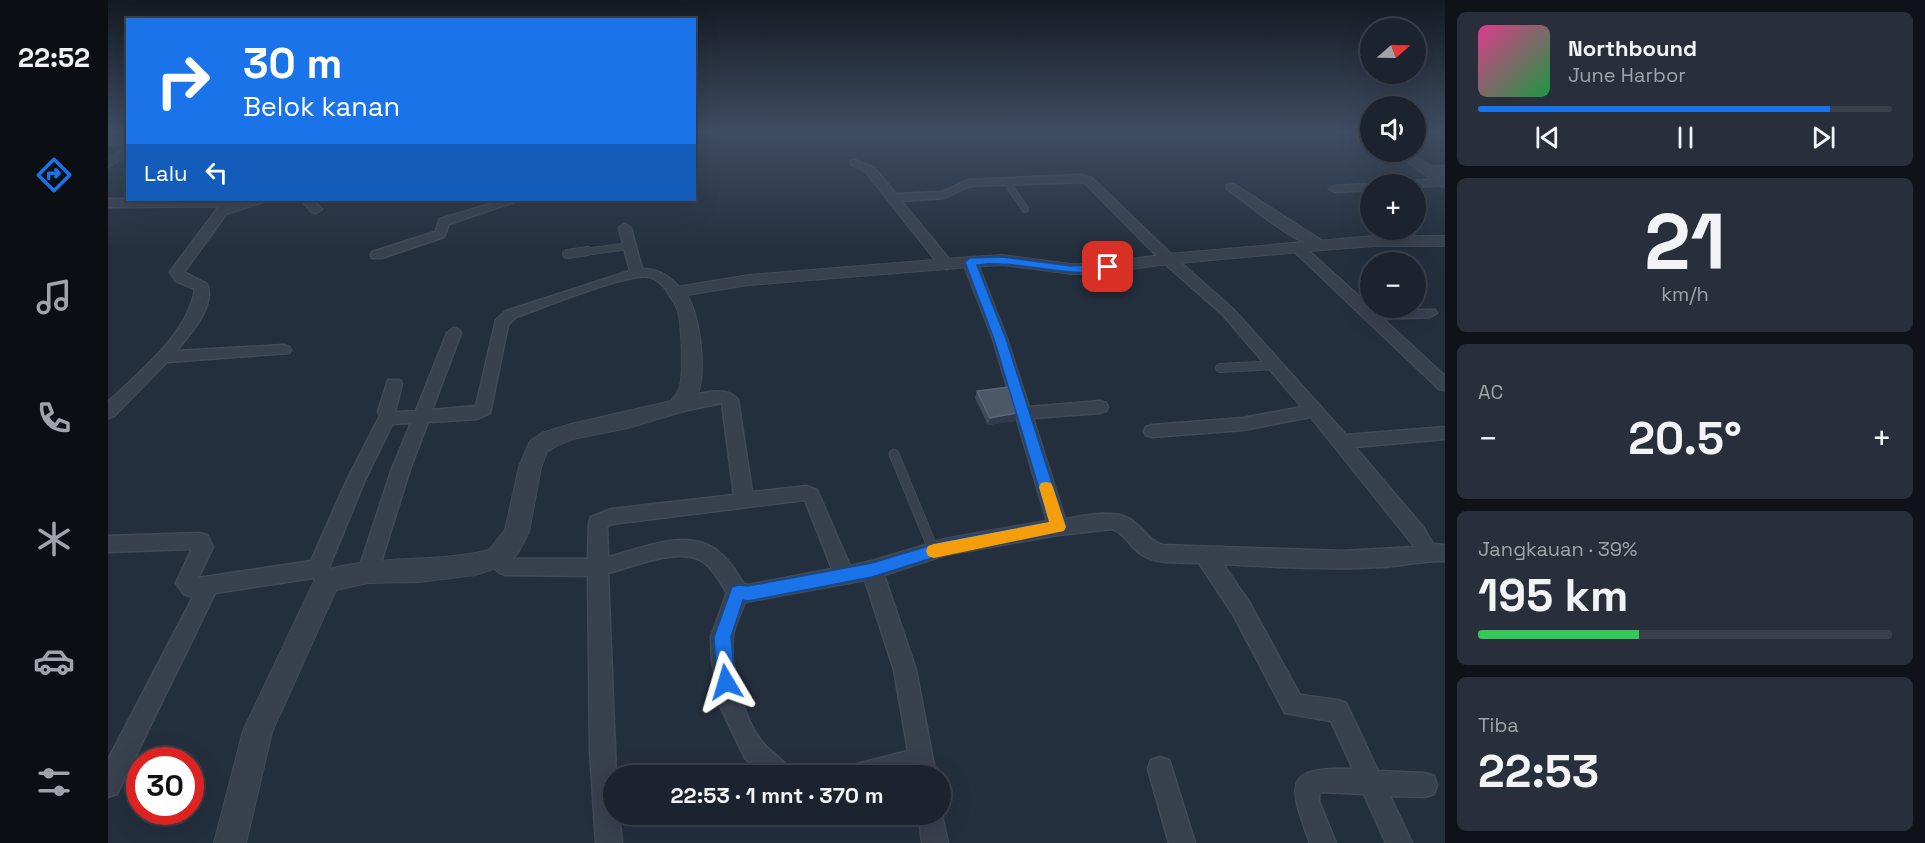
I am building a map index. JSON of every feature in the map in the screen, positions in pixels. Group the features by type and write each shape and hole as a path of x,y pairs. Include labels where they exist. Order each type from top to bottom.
{"street":[{"path":"870,170 947,265"},
{"path":"1428,170 1444,178"},
{"path":"893,198 944,195 965,183 1080,178 1088,180 1168,259 1228,312 1315,410 1416,533 1424,545 1425,552"},
{"path":"1426,181 1444,178"},
{"path":"1232,187 1300,234 1322,245"},
{"path":"1335,189 1360,188"},
{"path":"108,204 126,201 255,201"},
{"path":"108,412 164,357 197,313 203,294 202,286 181,278 177,273 222,211 255,201"},
{"path":"308,201 316,208"},
{"path":"377,255 440,234 444,222 511,201"},
{"path":"625,228 637,274"},
{"path":"676,292 749,280 970,262 1002,260 1071,269 1094,268 1168,259 1374,241 1445,241"},
{"path":"1297,247 1360,306"},
{"path":"970,262 1000,339 1058,527"},
{"path":"388,416 423,417 478,413 484,410 501,323 511,314 625,276 648,273 663,278 676,292 686,309 690,327 692,372 690,389 678,406"},
{"path":"1426,313 1430,313"},
{"path":"1372,318 1445,385"},
{"path":"368,572 401,469 454,333"},
{"path":"164,357 284,350"},
{"path":"1428,369 1445,370"},
{"path":"230,843 258,730 323,575 357,480 388,416 386,412 394,384"},
{"path":"108,544 200,541 203,547 201,555 186,584 191,588 323,575 419,571 475,564 497,558 509,546 517,532 530,466 538,447 561,435 722,396 730,400 744,499"},
{"path":"1023,413 1100,407"},
{"path":"1152,431 1243,424 1315,410"},
{"path":"1341,442 1445,432"},
{"path":"609,843 602,750 598,522 604,518 800,492 811,495 844,575"},
{"path":"497,558 505,567 549,570 598,567 668,550 689,549 707,554 718,563 738,592 748,594 872,570 934,551 1058,527 1112,520 1124,525 1148,549 1163,553 1366,559 1415,556 1425,552 1445,553"},
{"path":"1204,555 1224,579 1249,618 1293,705 1338,711 1399,843"},
{"path":"872,570 905,670 921,765"},
{"path":"108,785 208,587"},
{"path":"738,592 722,637 723,661 732,708 753,750 769,765"},
{"path":"1160,769 1182,843"},
{"path":"1323,843 1307,801 1306,791 1311,784 1321,780 1425,785"},
{"path":"933,825 935,843"}],"lane":[{"path":"1006,181 1025,209"},
{"path":"567,254 629,246"},
{"path":"1220,368 1275,365"},
{"path":"894,454 934,551"}],"building":[{"path":"1008,387 1017,413 990,418 977,391"}],"slow traffic":[{"path":"934,551 1058,527 1046,487"}],"route":[{"path":"726,682 722,637 738,592 748,594 872,570 945,548 1058,527 1000,339 970,262 1002,260 1071,269 1108,267"}]}
